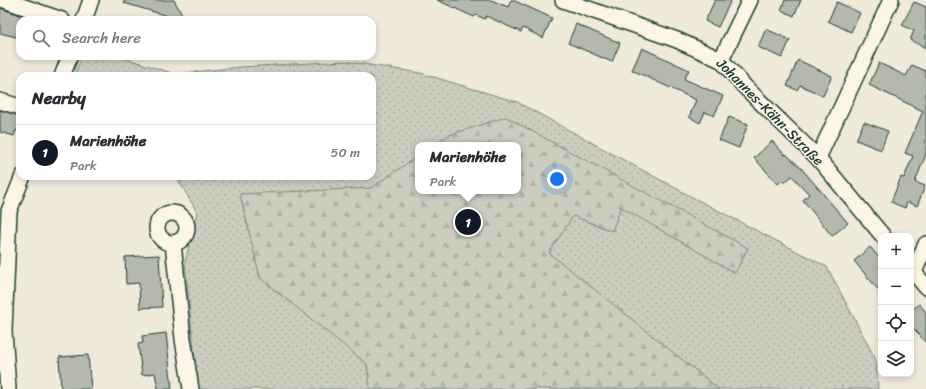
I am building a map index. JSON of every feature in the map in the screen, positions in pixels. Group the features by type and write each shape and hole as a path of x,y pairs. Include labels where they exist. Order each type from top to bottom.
{"street":[{"path":"4,0 50,16"},
{"path":"85,16 91,0"},
{"name":"Johannes-Kähn-Straße","path":"563,0 677,40 721,60 745,87 818,158 880,233"},
{"path":"721,60 750,0"},
{"path":"818,158 891,0"},
{"path":"64,72 68,60"},
{"path":"0,100 16,106"},
{"path":"8,389 4,331 5,210 21,180"},
{"path":"173,243 183,339 191,389"},
{"path":"913,269 926,244"},
{"path":"914,273 926,287"}],"green space":[{"path":"80,60 131,60 169,72 76,72"},
{"path":"345,61 420,73 517,102 690,196 827,267 876,360 878,389 198,389 185,263 197,212 178,180 376,180 376,72 194,72 241,67"},
{"path":"506,117 748,248 735,273 621,207 612,231 573,216 549,253 719,389 370,389 367,364 260,278 240,194 371,188 415,158 415,194 521,194 521,142 438,142 449,135"}],"building":[{"path":"124,0 174,0 183,16 168,16 124,3"},
{"path":"437,0 491,0 508,7 511,0 513,0 552,18 543,38 523,28 521,32 486,16 485,19 476,15 474,17"},
{"path":"715,0 731,0 718,27 705,21"},
{"path":"785,0 801,0 794,16 781,10"},
{"path":"837,2 860,13 851,32 828,21"},
{"path":"914,2 926,7 926,48 910,40 914,31 902,25"},
{"path":"0,8 20,15 16,16 16,37 0,33"},
{"path":"576,24 620,43 612,62 568,43"},
{"path":"766,29 790,40 782,58 758,47"},
{"path":"642,48 689,70 684,79 723,96 714,116 705,112 700,123 689,117 696,100 632,70"},
{"path":"798,60 832,76 823,96 800,85 797,90 787,86"},
{"path":"879,63 906,76 912,65 926,71 926,154 915,182 925,186 917,206 907,202 905,208 891,202 901,177 904,178 913,156 905,153 923,111 869,85"},
{"path":"0,110 16,115 16,130 14,136 0,132"},
{"path":"729,117 748,124 739,148 719,140"},
{"path":"864,122 888,131 881,150 856,140"},
{"path":"772,141 785,155 786,154 801,168 848,223 832,236 803,200 809,194 792,176 784,183 782,180 778,184 754,158"},
{"path":"870,247 878,256 878,289 854,261"},
{"path":"159,255 162,307 140,308 139,283 126,284 125,257"},
{"path":"919,304 926,312 926,343 914,329 914,308"},
{"path":"166,333 172,389 158,389 155,373 142,375 138,344 143,343 142,336"},
{"path":"88,355 91,389 61,389 59,357"}],"place":[{"name":"Marienhöhe","path":"468,222"}]}
